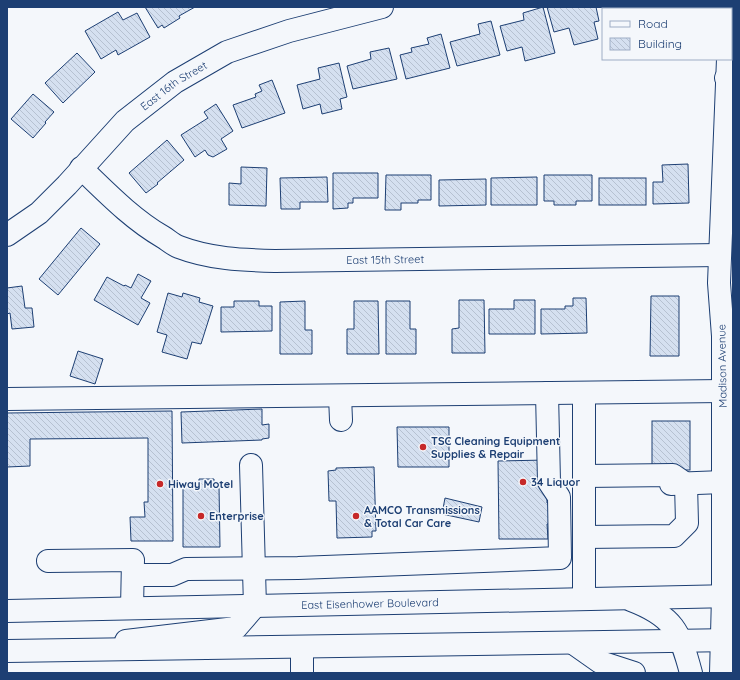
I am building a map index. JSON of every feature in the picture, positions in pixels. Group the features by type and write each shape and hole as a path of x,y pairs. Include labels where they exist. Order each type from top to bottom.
{"main road":[{"name":"East 16th Street","path":"7,235 39,213 67,185 125,120 175,82 227,52 289,32 382,7"},
{"name":"Madison Avenue","path":"721,673 727,641 728,596 723,482 723,336 719,283 729,75"},
{"name":"East 15th Street","path":"81,168 120,205 152,231 178,246 202,254 234,260 275,261 720,255"},
{"path":"7,399 723,392"},
{"path":"133,575 172,575 186,569 254,569 560,558 559,497 549,482 547,393"},
{"path":"584,393 588,476 584,537 584,599"},
{"path":"340,396 341,420"},
{"path":"46,650 236,628 255,606 251,466"},
{"path":"588,476 672,475 686,484 723,482"},
{"path":"584,537 674,536 687,523 686,484"},
{"path":"48,561 133,560 132,608"},
{"name":"East Eisenhower Boulevard","path":"7,611 728,596"},
{"path":"627,598 645,605 666,618 682,642 691,673"},
{"path":"7,651 727,641"},
{"path":"573,643 600,662 634,673"},
{"path":"302,647 302,673"}],"building":[{"path":"145,7 195,7 179,16 180,18 164,28 162,25 158,28"},
{"path":"543,7 555,53 525,61 522,47 507,51 500,26 524,20 523,13"},
{"path":"547,7 596,7 599,21 594,22 598,39 574,45 569,28 554,32"},
{"path":"641,7 642,8 604,8"},
{"path":"654,7 691,7 691,8"},
{"path":"118,12 123,20 137,13 150,37 118,55 116,50 101,59 85,31"},
{"path":"491,21 500,55 457,66 450,42 480,34 478,24"},
{"path":"441,34 450,68 406,79 400,55 412,52 411,48 429,44 427,38"},
{"path":"389,48 397,79 353,89 347,66 371,59 370,52"},
{"path":"77,53 95,72 63,103 45,83"},
{"path":"339,63 347,97 340,99 342,109 322,114 320,104 303,109 297,85 320,79 318,68"},
{"path":"272,80 285,113 242,128 233,105 256,97 255,94 262,91 259,85"},
{"path":"33,94 54,112 33,138 11,119"},
{"path":"216,104 233,131 221,139 227,149 213,157 208,155 205,150 195,157 181,135 208,118 204,112"},
{"path":"167,140 184,160 146,193 129,173"},
{"path":"688,164 689,203 653,204 653,182 663,182 662,165"},
{"path":"241,167 267,168 266,206 229,205 229,183 241,184"},
{"path":"333,173 378,173 378,198 353,198 353,203 348,203 348,208 333,209"},
{"path":"386,175 431,175 431,200 418,200 418,203 401,203 401,210 385,210"},
{"path":"544,175 592,175 592,201 576,201 576,205 554,205 554,201 544,201"},
{"path":"327,177 328,202 300,202 300,209 281,209 280,178"},
{"path":"537,177 537,205 491,205 491,178"},
{"path":"599,178 646,178 646,205 599,205"},
{"path":"486,179 486,205 439,206 439,180"},
{"path":"81,228 100,244 58,295 39,279"},
{"path":"138,274 151,281 141,298 150,303 138,325 94,300 107,277 131,288"},
{"path":"22,286 25,308 32,308 34,327 12,329 10,313 7,314 7,288"},
{"path":"168,293 182,297 183,293 200,298 199,302 213,306 201,344 192,342 187,359 162,352 167,335 157,332"},
{"path":"651,296 679,296 679,356 650,356"},
{"path":"573,298 586,298 587,333 541,334 541,309 565,309 565,306 573,306"},
{"path":"459,300 484,300 485,353 452,353 452,329 459,328"},
{"path":"514,300 535,300 535,334 489,334 489,309 514,309"},
{"path":"234,301 259,301 259,306 272,306 272,331 221,332 221,307 234,307"},
{"path":"305,301 305,330 312,330 312,354 280,354 280,302"},
{"path":"354,301 378,301 379,354 347,354 347,329 354,329"},
{"path":"386,301 410,301 410,329 416,329 416,354 386,354"},
{"path":"78,351 103,359 95,384 70,376"},
{"path":"262,409 262,425 269,424 269,438 262,440 182,443 181,412"},
{"name":"Hiway Motel","path":"172,411 173,541 131,541 130,517 145,517 144,502 148,502 148,438 30,439 30,466 7,467 7,413"},
{"path":"652,421 690,421 690,470 652,470"},
{"name":"TSC Cleaning Equipment Supplies & Repair","path":"397,427 449,427 449,467 398,467"},
{"name":"34 Liquor","path":"547,460 547,503 557,503 558,524 547,524 548,539 499,539 498,461"},
{"name":"AAMCO Transmissions & Total Car Care","path":"374,467 376,531 372,531 372,537 337,538 336,501 329,501 328,471 336,470 336,468"},
{"name":"Enterprise","path":"199,479 214,479 214,486 219,486 220,547 183,547 183,486 199,486"},
{"path":"445,498 482,507 479,522 442,514"}],"place":[{"name":"TSC Cleaning Equipment Supplies & Repair","path":"423,447"},
{"name":"34 Liquor","path":"523,482"},
{"name":"Hiway Motel","path":"160,484"},
{"name":"Enterprise","path":"201,516"},
{"name":"AAMCO Transmissions & Total Car Care","path":"356,516"}]}
